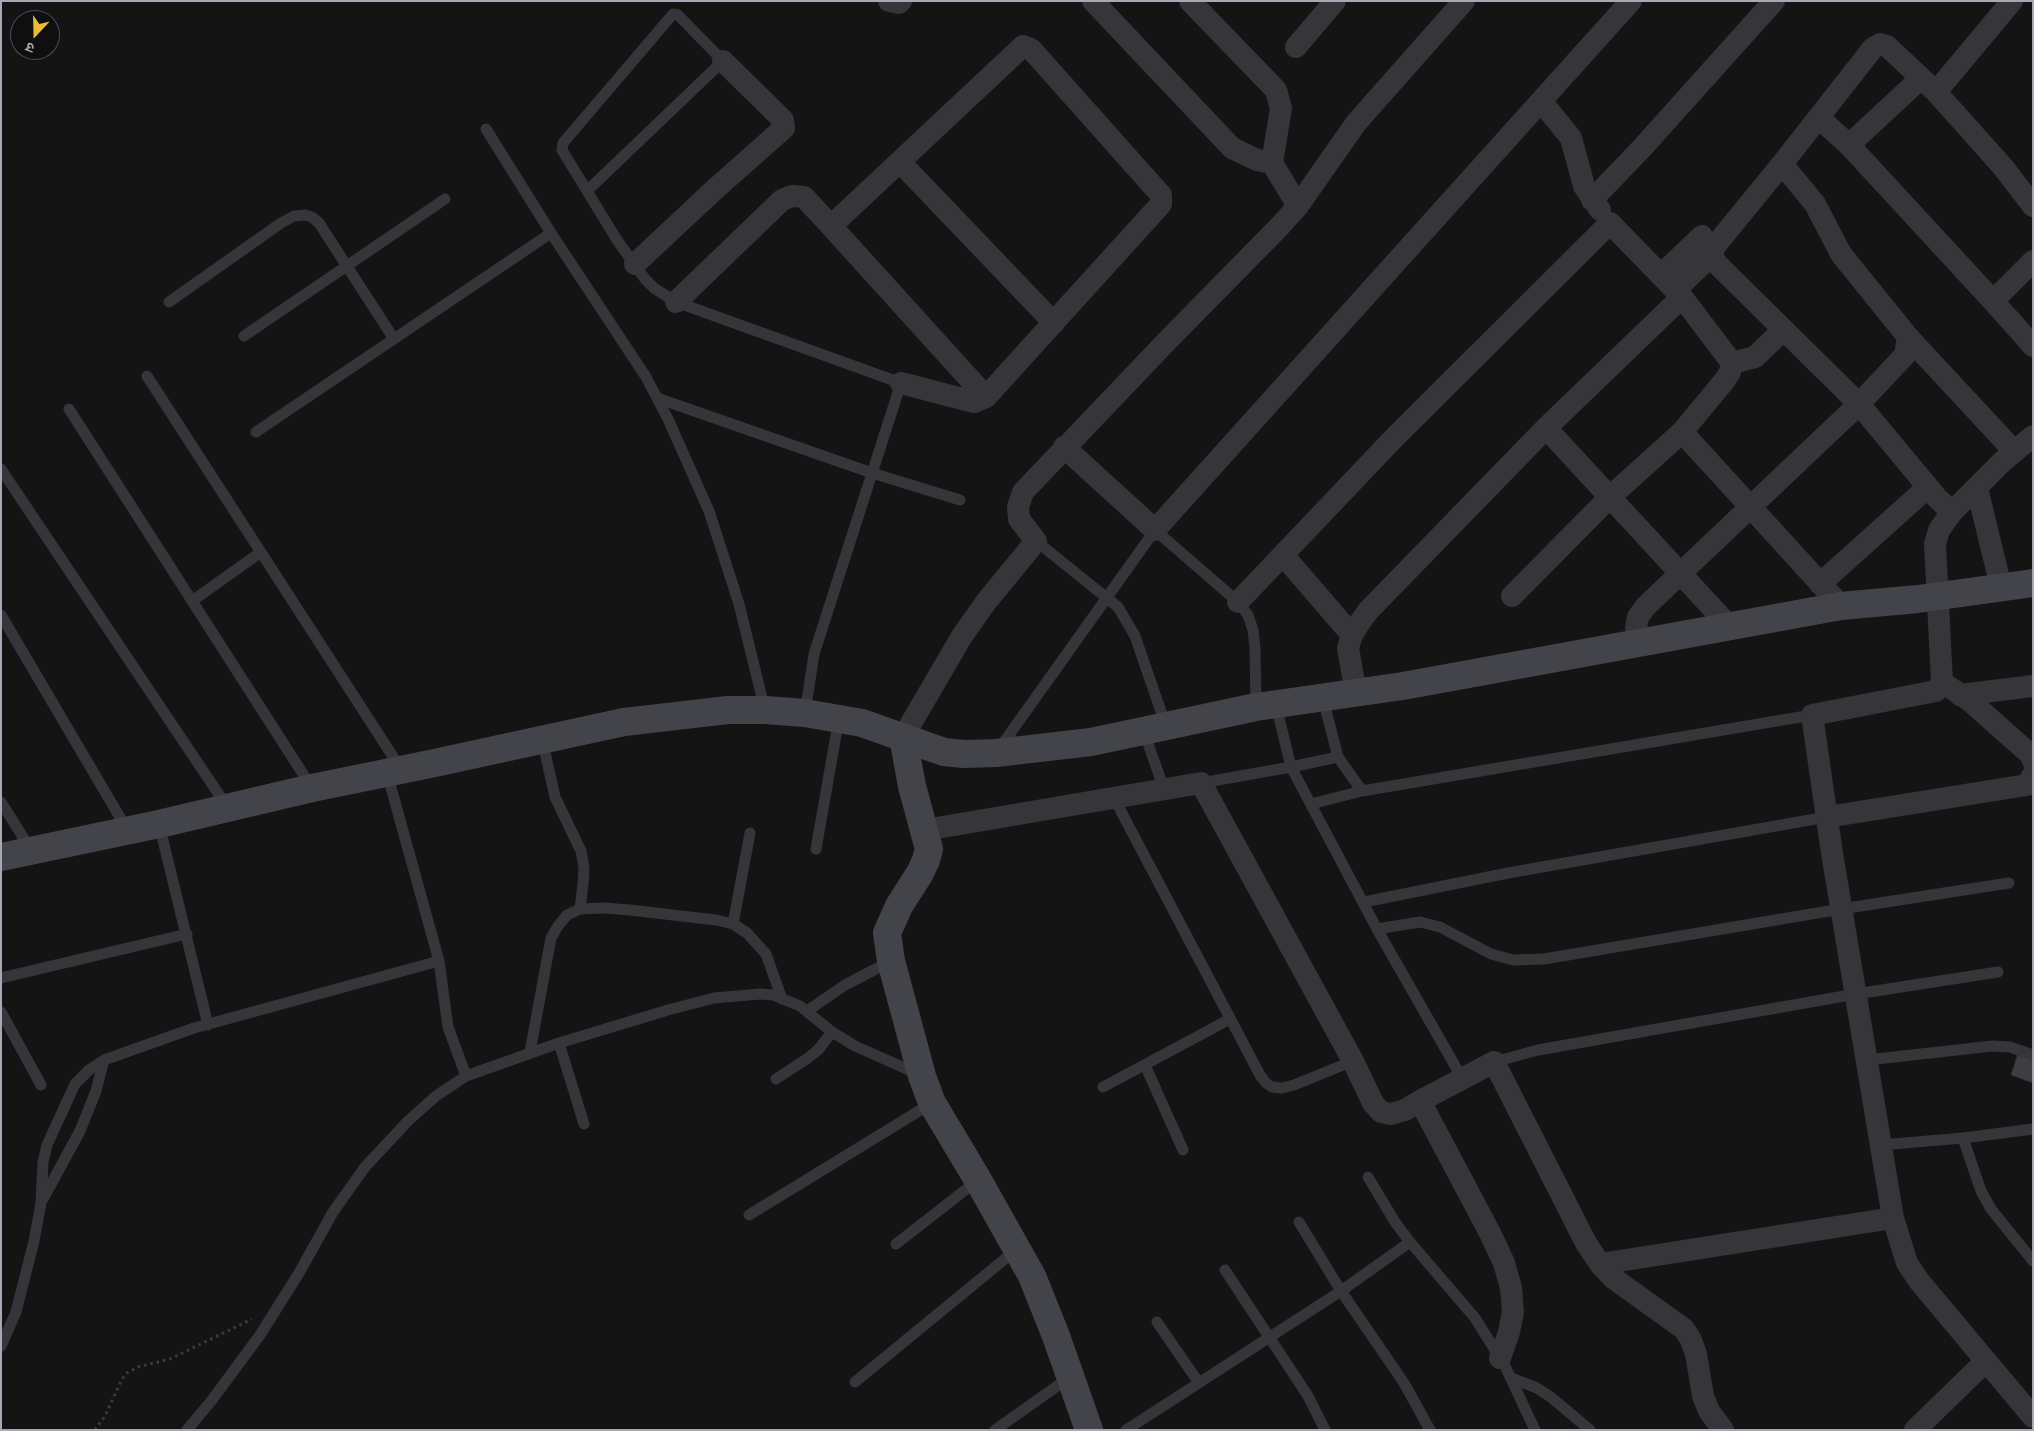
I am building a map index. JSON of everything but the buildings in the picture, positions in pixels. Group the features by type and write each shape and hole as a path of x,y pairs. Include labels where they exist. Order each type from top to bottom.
{"street":[{"path":"889,1 899,3 901,1"},
{"path":"1093,1 1232,148 1257,160 1272,163"},
{"path":"1296,48 1335,1"},
{"path":"1089,1430 1044,1304 1017,1250 978,1180 932,1103 922,1076 891,961 887,933 892,919 926,860 929,849 912,786 903,737 962,636 986,602 1036,541 1019,519 1018,507 1023,492 1064,447 1298,206 1356,123 1464,1"},
{"path":"1064,447 1155,530 1631,1"},
{"path":"1592,200 1642,148 1774,1"},
{"path":"1849,145 1928,85 2012,1"},
{"path":"1198,4 1276,90 1282,108 1272,163 1298,206"},
{"path":"1707,245 1715,246 1873,48 1880,44 1887,46 1928,85 2003,167 2033,206"},
{"path":"831,226 1023,46 1031,49 1161,195 1161,204 986,397 974,402 901,383"},
{"path":"635,264 784,128 784,120 723,61"},
{"path":"1541,101 1571,138 1584,186 1592,200 1610,223 1673,287 1732,363"},
{"path":"1819,118 1849,145 2033,346"},
{"path":"900,162 1054,323"},
{"path":"1782,164 1815,204 1841,254 1908,337 2014,452"},
{"path":"676,302 782,200 792,196 804,197 986,397"},
{"path":"1238,602 1394,438 1610,223"},
{"path":"1356,694 1348,648 1352,635 1368,611 1546,428 1673,287 1707,245"},
{"path":"1707,245 1716,263 1859,404 1928,487 1952,512"},
{"path":"1993,301 2033,261"},
{"path":"1732,363 1755,357 1783,330"},
{"path":"1638,644 1636,628 1638,617 1645,607 1680,571 1859,404 1905,355 1908,337"},
{"path":"1512,596 1611,496 1682,432 1725,380 1730,372 1732,363"},
{"path":"1546,428 1611,496 1730,627"},
{"path":"1682,432 1840,606"},
{"path":"2033,436 1952,512 1939,530 1935,544 1938,596 1951,688 2030,756 2033,761"},
{"path":"1820,584 1928,487"},
{"path":"1977,488 2001,587"},
{"path":"1283,555 1352,635"},
{"path":"1,858 128,831 312,788 395,772 624,722 728,710 805,713 862,722 944,752 964,754 996,753 1090,742 1266,706 1356,694 1840,606 1938,596 2033,583"},
{"path":"2033,686 1951,688 1812,715 1826,817 1881,1145 1894,1218 1907,1263 1918,1281 2033,1417"},
{"path":"1826,817 2031,782"},
{"path":"925,830 1201,783 1353,1061 1373,1103 1381,1112 1391,1114 1405,1110 1494,1062 1586,1243 1600,1264 1620,1284 1684,1329 1691,1340 1696,1354 1700,1383 1709,1411 1723,1430"},
{"path":"1420,1101 1492,1235 1504,1262 1511,1288 1513,1312 1509,1332 1500,1358"},
{"path":"1600,1264 1894,1218"},
{"path":"1915,1430 1986,1361"}],"lane":[{"path":"587,191 723,61 678,15 673,14 563,143 562,150 587,191 635,264 654,288 676,302 901,383 814,654 805,713"},
{"path":"486,129 551,233 646,377 668,418 709,511 739,604 765,710"},
{"path":"244,336 445,199"},
{"path":"169,302 281,223 294,216 305,215 312,217 319,223 345,266 394,339"},
{"path":"256,432 551,233"},
{"path":"146,376 261,552 395,772 439,961 448,1027 466,1076"},
{"path":"657,398 872,473 960,500"},
{"path":"68,410 312,788"},
{"path":"1,469 228,808"},
{"path":"996,753 1155,530 1238,602 1248,615 1253,630 1266,706 1291,766 1377,929 1462,1078"},
{"path":"1036,541 1107,596 1118,607 1134,636 1155,729 1164,790"},
{"path":"192,601 261,552"},
{"path":"1,616 128,831"},
{"path":"1323,699 1338,757 1362,791"},
{"path":"1311,804 1362,791 1812,715"},
{"path":"816,849 839,718"},
{"path":"542,739 555,797 581,851 584,884 580,909"},
{"path":"1201,783 1338,757"},
{"path":"1114,798 1260,1075 1272,1087 1282,1088 1294,1086 1353,1061"},
{"path":"1,802 31,851"},
{"path":"1364,902 1508,873 1826,817"},
{"path":"159,824 208,1025"},
{"path":"732,924 750,833"},
{"path":"1377,929 1420,922 1440,927 1491,954 1513,960 1544,959 2009,883"},
{"path":"530,1052 551,938 567,915 580,909 630,910 716,920 732,924 747,933 766,954 782,999"},
{"path":"1,978 187,934"},
{"path":"1,1346 16,1312 34,1241 41,1203 43,1162 47,1145 66,1099 75,1084 89,1070 104,1060 194,1028 439,961"},
{"path":"806,1010 845,985 891,961"},
{"path":"1494,1062 1538,1050 1856,994 1998,972"},
{"path":"187,1430 234,1371 277,1307 333,1212 365,1166 408,1121 436,1096 466,1076 530,1052 714,998 760,994 782,999 806,1010 832,1032 855,1046 922,1076"},
{"path":"1,1012 41,1085"},
{"path":"1103,1087 1230,1019"},
{"path":"776,1079 818,1050 832,1032"},
{"path":"559,1043 584,1124"},
{"path":"1867,1060 1992,1046 2010,1047 2033,1055"},
{"path":"41,1203 80,1131 96,1091 104,1060"},
{"path":"1145,1065 1183,1150"},
{"path":"749,1215 932,1103"},
{"path":"1881,1145 1963,1138 2033,1129"},
{"path":"1963,1138 1981,1191 1991,1209 2033,1261"},
{"path":"1368,1177 1395,1222 1410,1242 1475,1318 1511,1378 1535,1430"},
{"path":"896,1244 978,1180"},
{"path":"1299,1222 1341,1290 1404,1383 1430,1430"},
{"path":"1126,1430 1341,1290 1410,1242"},
{"path":"855,1382 1017,1250"},
{"path":"1225,1270 1308,1396 1325,1430"},
{"path":"1157,1322 1198,1383"},
{"path":"995,1430 1070,1377"},
{"path":"1511,1378 1537,1388 1590,1430"}],"path":[{"path":"95,1430 109,1409 127,1372 138,1367 170,1359 277,1307"}]}
